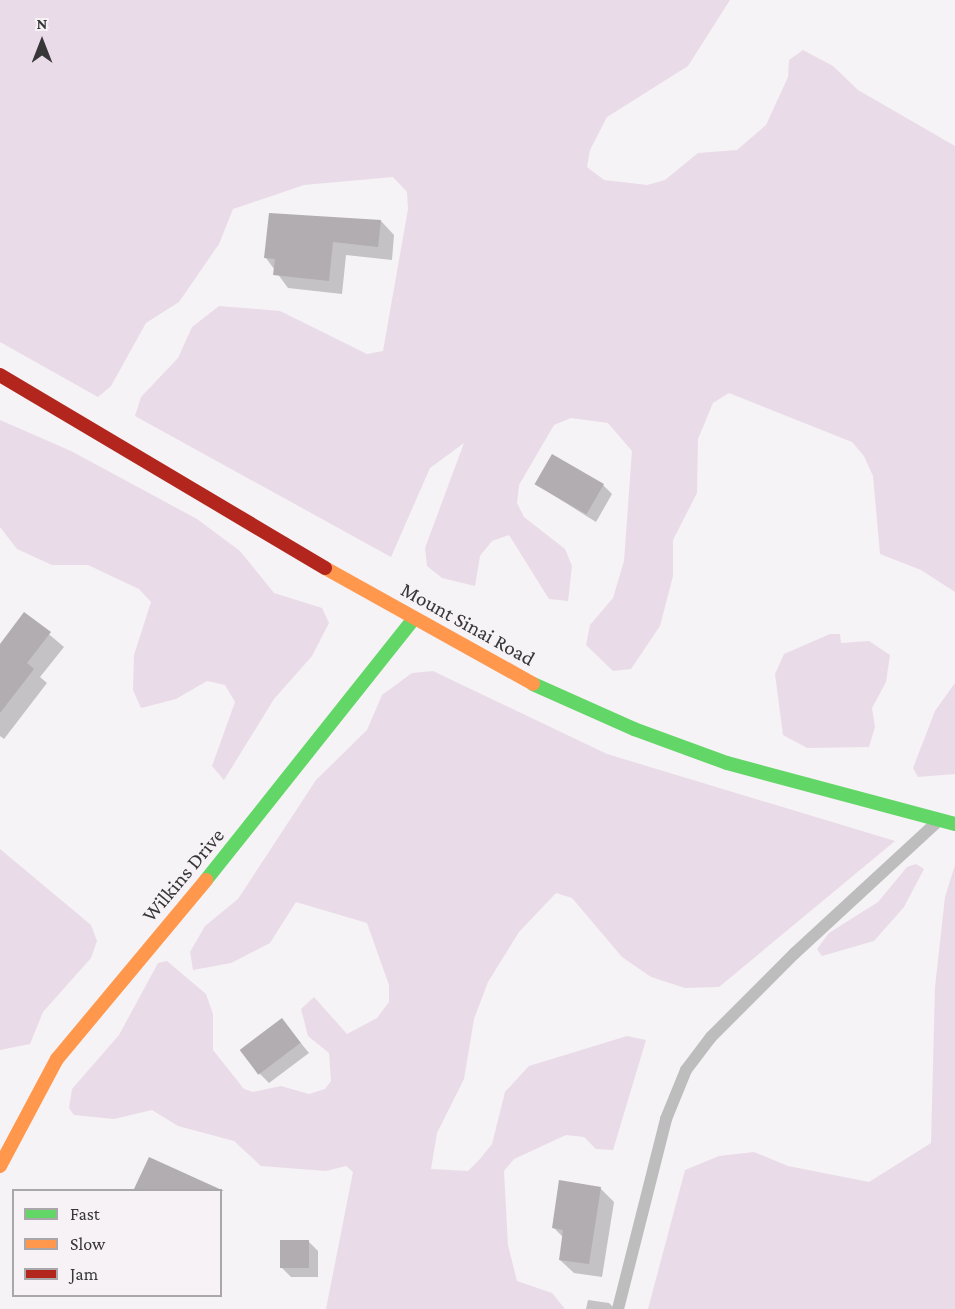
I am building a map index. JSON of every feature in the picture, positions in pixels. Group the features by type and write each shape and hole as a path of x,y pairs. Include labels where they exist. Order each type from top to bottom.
{"street":[{"name":"Mount Sinai Road","path":"0,375 412,620 542,688 634,729 727,763 955,824"},
{"name":"Wilkins Drive","path":"0,1166 57,1059 260,816 412,620"}],"lane":[{"path":"618,1309 666,1119 686,1070 711,1036 795,952 939,820"}],"shaded area":[{"path":"0,0 730,0 688,66 607,117 590,150 587,167 604,180 647,185 665,180 698,153 737,150 766,125 788,77 789,60 803,50 833,66 858,90 955,146 955,592 921,570 880,554 873,476 864,456 852,442 729,393 713,403 698,439 697,493 673,540 673,576 660,626 631,669 613,671 586,645 590,625 613,598 624,561 632,451 608,423 571,418 554,425 519,485 517,503 524,517 565,549 572,566 568,601 549,599 509,535 492,541 480,556 475,586 442,578 427,566 425,548 464,443 430,468 391,557 135,416 141,397 178,358 192,327 219,306 280,311 367,354 383,351 408,209 407,192 393,177 304,185 233,209 219,244 179,302 146,323 111,386 98,397 0,342"},
{"path":"0,420 71,451 197,519 240,551 274,593 322,608 329,623 312,656 274,699 224,780 212,766 235,702 225,685 207,681 176,699 141,708 133,690 134,655 151,602 139,589 88,565 52,565 17,549 0,527"},
{"path":"830,634 840,634 841,643 869,641 890,655 886,682 872,708 875,727 869,747 807,748 783,735 775,674 784,654"},
{"path":"433,671 607,754 895,841 719,987 685,988 651,977 622,957 572,898 556,893 519,932 488,982 474,1019 464,1079 437,1133 431,1169 468,1171 480,1159 492,1144 505,1092 529,1066 627,1036 646,1040 613,1150 596,1149 584,1137 566,1135 514,1159 504,1171 508,1245 517,1281 552,1293 565,1309 326,1309 353,1172 346,1166 326,1171 261,1166 234,1141 178,1126 152,1110 114,1119 74,1115 69,1108 72,1089 119,1035 158,963 167,961 206,994 213,1014 213,1050 244,1089 253,1092 281,1086 309,1094 325,1089 331,1081 329,1053 308,1036 301,1009 314,997 347,1034 377,1018 389,1002 389,985 367,923 296,902 270,943 231,963 193,970 190,952 205,926 238,899 316,780 367,730 382,695 412,673"},
{"path":"955,683 955,774 918,777 913,768 935,711"},
{"path":"0,849 91,925 97,941 91,958 43,1012 30,1044 0,1050"},
{"path":"916,864 924,869 904,907 874,941 822,956 817,949 829,933 878,902 907,867"},
{"path":"955,865 955,1309 648,1309 685,1170 719,1156 754,1152 788,1166 869,1182 931,1143 935,987 945,897"}],"building":[{"path":"269,213 381,220 378,247 333,242 329,281 273,275 275,259 264,258"},
{"path":"552,454 604,484 586,514 534,484"},
{"path":"24,612 51,632 27,663 34,669 0,713 0,644"},
{"path":"282,1018 301,1043 258,1075 240,1050"},
{"path":"149,1157 220,1189 134,1189"},
{"path":"559,1180 601,1187 589,1264 559,1260 563,1230 552,1228"},
{"path":"280,1240 309,1240 309,1268 280,1268"}],"traffic: fast":[{"path":"206,880 413,620"},
{"path":"533,684 634,729 727,763 955,824"}],"traffic: slow":[{"path":"325,568 533,684"},
{"path":"0,1166 57,1059 206,880"}],"traffic: jam":[{"path":"0,375 325,568"}]}
